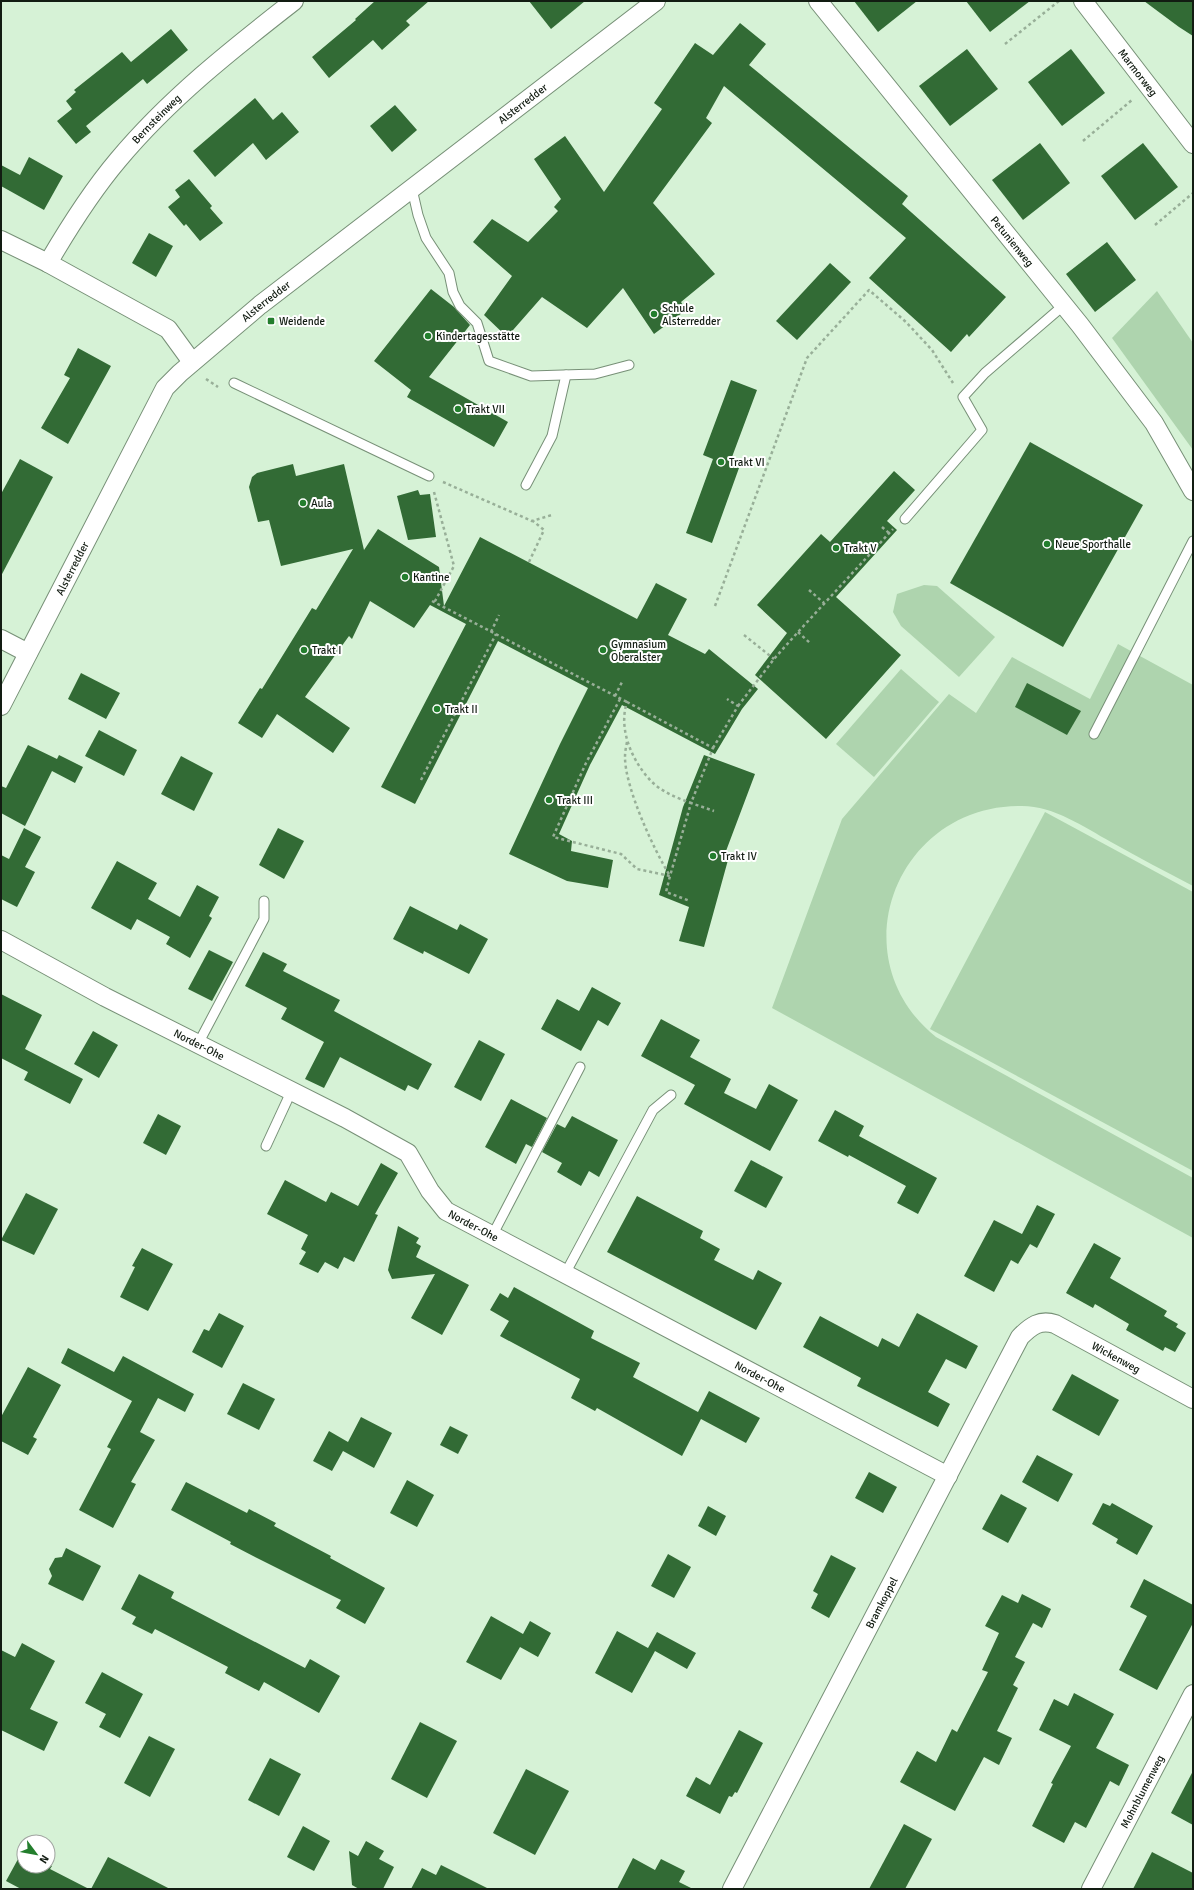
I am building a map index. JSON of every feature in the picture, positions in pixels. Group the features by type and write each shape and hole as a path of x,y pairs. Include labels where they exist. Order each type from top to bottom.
{"street":[{"name":"Bernsteinweg","path":"48,263 74,220 96,188 146,129 228,52 294,1"},
{"name":"Alsterredder","path":"1,706 153,408 165,388 192,362 260,305 656,1"},
{"name":"Petunienweg","path":"818,1 1064,305 1154,423 1193,491"},
{"name":"Marmorweg","path":"1083,1 1193,144"},
{"path":"1,240 48,263 168,329 192,362"},
{"path":"1,639 28,653"},
{"name":"Norder-Ohe","path":"1,940 198,1044 345,1118 408,1154 430,1191 446,1211 948,1476"},
{"name":"Wickenweg","path":"1038,1323 1048,1321 1055,1324 1193,1399"},
{"name":"Bramkoppel","path":"732,1889 1020,1337 1038,1323"},
{"name":"Mohnblumenweg","path":"1091,1889 1193,1694"}],"lane":[{"path":"412,189 418,216 426,238 449,273 453,292 460,306 477,323 489,361 531,376 595,374 629,365"},
{"path":"905,519 982,430 963,397 986,373 1064,305"},
{"path":"526,485 552,436 566,375"},
{"path":"234,383 429,476"},
{"path":"1094,734 1193,541"},
{"path":"198,1044 264,919 264,901"},
{"path":"492,1236 580,1067"},
{"path":"266,1146 291,1092"},
{"path":"565,1274 653,1110 671,1095"}],"path":[{"path":"1005,44 1059,1"},
{"path":"1083,141 1148,87"},
{"path":"1155,225 1193,193"},
{"path":"715,606 807,358 869,290 906,322 932,350 963,397"},
{"path":"204,377 217,387 234,383"},
{"path":"429,476 532,521 544,530 528,562"},
{"path":"429,476 454,566 433,602 713,748"},
{"path":"532,521 552,515"},
{"path":"690,901 666,892 691,803 713,748 738,706 774,659 888,533 905,519"},
{"path":"882,527 888,533"},
{"path":"809,590 824,603"},
{"path":"491,632 499,615"},
{"path":"798,632 810,643"},
{"path":"421,780 496,634"},
{"path":"744,635 774,659"},
{"path":"615,696 623,680"},
{"path":"620,699 586,763 553,837 621,854 636,869 670,876"},
{"path":"727,699 738,706"},
{"path":"627,702 623,713 627,741 625,758 634,797 662,862 670,876"},
{"path":"627,741 635,759 651,781 677,798 714,811"}],"green space":[{"path":"1157,291 1193,343 1193,450 1112,338"},
{"path":"924,585 937,586 995,637 959,677 901,626 893,612 897,594"},
{"path":"1118,644 1193,685 1193,886 1057,813 1034,807 1022,806 978,812 942,830 914,857 895,891 887,928 890,967 906,1004 936,1037 1193,1178 1193,1238 772,1008 842,819 949,694 976,713 1012,657 1090,699"},
{"path":"901,669 939,702 874,777 836,744"},
{"path":"1045,812 1193,892 1193,1171 930,1029"}],"building":[{"path":"375,1 429,1 406,21 410,25 382,50 373,40 329,78 312,57 356,20 355,19"},
{"path":"529,1 585,1 551,29"},
{"path":"854,1 917,1 878,32"},
{"path":"966,1 1030,1 990,32"},
{"path":"1144,1 1193,1 1193,36 1179,27"},
{"path":"740,23 766,44 749,65 908,196 902,204 1006,297 969,337 967,334 951,352 869,278 906,238 724,86 706,118 712,123 653,203 715,274 681,302 686,310 654,334 623,288 587,328 542,297 507,337 484,315 512,276 473,242 492,219 528,242 558,211 554,207 561,199 534,159 565,136 604,192 662,109 654,103 695,43 713,55"},
{"path":"171,29 188,50 147,84 143,79 86,126 91,132 76,144 57,121 72,109 66,101 76,92 74,90 122,52 131,62"},
{"path":"967,49 998,89 950,126 919,86"},
{"path":"1071,49 1105,93 1062,126 1028,82"},
{"path":"255,98 273,120 282,112 299,132 266,160 253,143 215,177 193,151"},
{"path":"395,105 417,130 392,152 370,126"},
{"path":"1040,143 1070,183 1023,220 992,180"},
{"path":"1143,143 1178,187 1135,220 1101,176"},
{"path":"29,157 63,176 44,210 1,186 1,165 20,175"},
{"path":"189,179 212,206 210,208 223,223 200,241 186,224 184,226 168,207 180,197 175,190"},
{"path":"149,233 173,246 156,277 132,263"},
{"path":"1107,242 1136,280 1095,312 1066,274"},
{"path":"830,263 851,282 797,340 776,321"},
{"path":"431,289 454,307 470,325 429,377 508,422 494,447 407,397 411,390 374,361"},
{"path":"78,348 111,366 68,444 41,428 70,378 64,375"},
{"name":"Trakt VI","path":"731,380 757,390 729,465 739,468 712,543 686,533 713,459 703,455"},
{"name":"Neue Sporthalle","path":"1030,442 1143,505 1063,647 950,583"},
{"path":"20,459 53,477 1,576 1,494"},
{"path":"293,464 296,476 344,464 364,550 378,529 439,567 444,606 480,537 637,619 656,583 687,599 668,635 705,654 709,649 758,689 742,709 715,754 622,705 590,765 559,834 572,841 571,851 613,860 608,888 567,881 509,854 560,744 588,688 498,641 415,804 381,787 466,624 430,605 414,628 370,601 352,639 349,636 305,697 350,728 333,753 277,714 262,738 238,723 260,688 262,689 312,608 316,610 353,549 281,566 269,520 258,522 249,487 252,477 257,473"},
{"path":"894,471 915,490 887,521 897,530 836,597 901,655 826,739 755,675 787,633 757,605 821,534 830,542"},
{"path":"418,490 420,495 430,494 436,537 408,540 397,496"},
{"path":"81,673 120,693 106,719 68,699"},
{"path":"1027,683 1081,711 1067,735 1015,707"},
{"path":"99,730 137,750 124,776 85,756"},
{"path":"28,745 57,759 59,755 83,767 75,783 52,771 25,826 1,813 1,786 6,788"},
{"path":"704,755 755,774 723,859 728,860 704,947 679,941 689,907 659,895 683,807"},
{"path":"181,756 213,773 194,811 161,794"},
{"path":"24,828 41,837 25,867 35,872 17,907 1,899 1,855 9,859"},
{"path":"278,828 304,841 284,879 259,865"},
{"path":"117,861 157,883 148,899 180,917 197,885 219,897 209,916 212,918 190,958 166,944 170,937 137,919 131,930 91,908"},
{"path":"410,906 457,930 460,924 488,939 469,974 424,951 423,954 393,939"},
{"path":"209,950 233,962 212,1001 188,989"},
{"path":"263,952 287,964 283,971 340,1000 334,1011 432,1064 418,1090 408,1085 405,1091 340,1057 324,1088 305,1079 324,1042 281,1019 287,1008 245,986"},
{"path":"592,987 621,1003 608,1026 598,1020 581,1051 541,1029 557,999 579,1011"},
{"path":"1,994 42,1015 25,1049 83,1079 70,1104 24,1080 28,1072 1,1058"},
{"path":"661,1019 700,1040 690,1057 731,1079 724,1093 756,1109 769,1084 798,1100 770,1151 684,1104 695,1085 641,1056"},
{"path":"93,1031 118,1045 99,1078 74,1064"},
{"path":"479,1040 505,1054 481,1101 454,1087"},
{"path":"511,1099 547,1118 532,1147 526,1144 516,1164 485,1147"},
{"path":"835,1110 864,1126 859,1136 937,1178 918,1214 897,1203 906,1186 849,1155 848,1157 818,1141"},
{"path":"158,1114 181,1126 166,1155 143,1143"},
{"path":"572,1116 618,1140 599,1177 589,1171 581,1186 557,1172 562,1163 542,1152 557,1124 565,1128"},
{"path":"751,1160 783,1177 766,1208 734,1191"},
{"path":"381,1163 398,1173 375,1214 378,1215 354,1262 344,1257 338,1269 325,1262 318,1273 299,1264 306,1252 301,1249 308,1235 267,1214 285,1180 326,1202 331,1192 358,1206"},
{"path":"26,1193 58,1209 34,1255 1,1240"},
{"path":"637,1196 703,1231 700,1238 720,1249 714,1260 753,1280 758,1270 782,1283 756,1330 607,1252"},
{"path":"1037,1205 1055,1214 1037,1248 1030,1244 1018,1264 1011,1260 994,1292 964,1276 994,1220 1022,1234"},
{"path":"398,1226 419,1238 416,1243 421,1246 416,1257 469,1285 442,1335 411,1318 435,1274 392,1279 388,1270"},
{"path":"1094,1243 1121,1258 1110,1278 1167,1311 1164,1316 1178,1324 1176,1327 1186,1333 1175,1352 1165,1347 1163,1351 1126,1330 1129,1324 1095,1304 1093,1308 1066,1293"},
{"path":"142,1248 173,1264 148,1311 120,1297 135,1267 132,1266"},
{"path":"514,1287 594,1331 591,1338 640,1363 633,1377 698,1412 709,1391 760,1418 746,1443 701,1419 682,1456 597,1408 595,1411 571,1398 580,1379 500,1336 509,1321 490,1310 500,1293 508,1298"},
{"path":"219,1313 244,1326 222,1368 192,1352 204,1329 209,1331"},
{"path":"917,1313 978,1346 966,1369 946,1359 928,1392 950,1404 938,1427 857,1386 861,1378 803,1347 820,1316 878,1347 882,1338 899,1347"},
{"path":"68,1348 114,1372 123,1356 194,1394 185,1412 158,1398 140,1432 155,1440 131,1482 136,1484 113,1528 79,1510 111,1449 107,1447 132,1401 61,1363"},
{"path":"28,1367 61,1385 33,1437 37,1439 28,1455 1,1441 1,1417"},
{"path":"1072,1374 1119,1400 1099,1436 1052,1410"},
{"path":"243,1383 275,1399 259,1430 227,1414"},
{"path":"361,1417 392,1433 374,1468 343,1451 332,1471 313,1461 329,1431 348,1442"},
{"path":"450,1426 468,1435 458,1454 440,1445"},
{"path":"1037,1455 1073,1474 1058,1502 1022,1482"},
{"path":"869,1472 897,1487 883,1513 855,1498"},
{"path":"407,1480 434,1495 417,1527 390,1513"},
{"path":"186,1482 247,1513 249,1509 276,1523 274,1526 331,1556 330,1558 385,1588 365,1624 336,1608 341,1600 230,1544 231,1542 171,1510"},
{"path":"1001,1494 1027,1508 1008,1543 982,1529"},
{"path":"1103,1503 1110,1506 1112,1503 1153,1526 1137,1555 1116,1543 1118,1539 1092,1524"},
{"path":"708,1506 726,1516 716,1536 698,1526"},
{"path":"66,1548 101,1566 83,1601 48,1584 52,1576 49,1569 55,1558 62,1557"},
{"path":"668,1554 691,1567 674,1598 651,1586"},
{"path":"831,1555 856,1568 829,1618 811,1608 818,1594 813,1591"},
{"path":"139,1574 174,1592 171,1598 305,1668 310,1659 340,1676 319,1713 264,1682 259,1691 225,1673 228,1667 155,1629 152,1634 132,1624 136,1617 121,1609"},
{"path":"1144,1579 1193,1605 1193,1623 1157,1690 1119,1670 1147,1616 1130,1607"},
{"path":"1022,1594 1051,1609 1042,1628 1033,1623 1015,1657 1025,1662 1013,1685 1018,1688 997,1731 1012,1738 999,1765 984,1757 955,1811 900,1782 917,1751 936,1762 952,1729 957,1732 988,1672 982,1670 999,1633 985,1626 1002,1595 1018,1603"},
{"path":"491,1616 523,1634 530,1621 551,1633 538,1657 520,1647 501,1680 466,1662"},
{"path":"617,1631 648,1648 657,1632 696,1653 687,1669 655,1651 632,1693 595,1673"},
{"path":"22,1643 55,1661 30,1709 58,1722 44,1751 1,1730 1,1650 15,1657"},
{"path":"102,1672 143,1694 120,1738 99,1727 106,1714 85,1703"},
{"path":"1074,1693 1114,1714 1096,1748 1129,1765 1119,1786 1110,1781 1086,1828 1075,1822 1064,1843 1032,1826 1053,1784 1051,1783 1071,1746 1039,1730 1054,1699 1068,1706"},
{"path":"420,1722 457,1741 427,1798 391,1779"},
{"path":"739,1730 763,1743 737,1793 735,1792 732,1797 729,1796 720,1814 686,1796 696,1777 710,1785"},
{"path":"149,1736 175,1749 150,1797 124,1783"},
{"path":"270,1758 301,1774 279,1816 248,1800"},
{"path":"526,1769 569,1791 535,1855 493,1833"},
{"path":"1193,1771 1193,1825 1171,1813"},
{"path":"904,1824 932,1839 905,1889 869,1889"},
{"path":"303,1826 330,1841 314,1871 287,1857"},
{"path":"366,1841 384,1851 379,1859 394,1867 383,1889 359,1889 352,1885 349,1851 358,1856"},
{"path":"1152,1852 1193,1873 1193,1889 1133,1889"},
{"path":"108,1857 170,1889 91,1889"},
{"path":"633,1858 655,1870 661,1859 685,1871 679,1882 693,1889 617,1889"},
{"path":"16,1863 16,1874 56,1874 56,1872 89,1889 21,1889 6,1881"},
{"path":"441,1865 489,1889 411,1889 422,1868 436,1875"}],"place":[{"name":"Schule Alsterredder","path":"654,314"},
{"name":"Weidende","path":"271,321"},
{"name":"Kindertagesstätte","path":"428,336"},
{"name":"Trakt VII","path":"458,409"},
{"name":"Trakt VI","path":"721,462"},
{"name":"Aula","path":"303,503"},
{"name":"Neue Sporthalle","path":"1047,544"},
{"name":"Trakt V","path":"836,548"},
{"name":"Kantine","path":"405,577"},
{"name":"Trakt I","path":"304,650"},
{"name":"Gymnasium Oberalster","path":"603,650"},
{"name":"Trakt II","path":"437,709"},
{"name":"Trakt III","path":"549,800"},
{"name":"Trakt IV","path":"713,856"}]}
